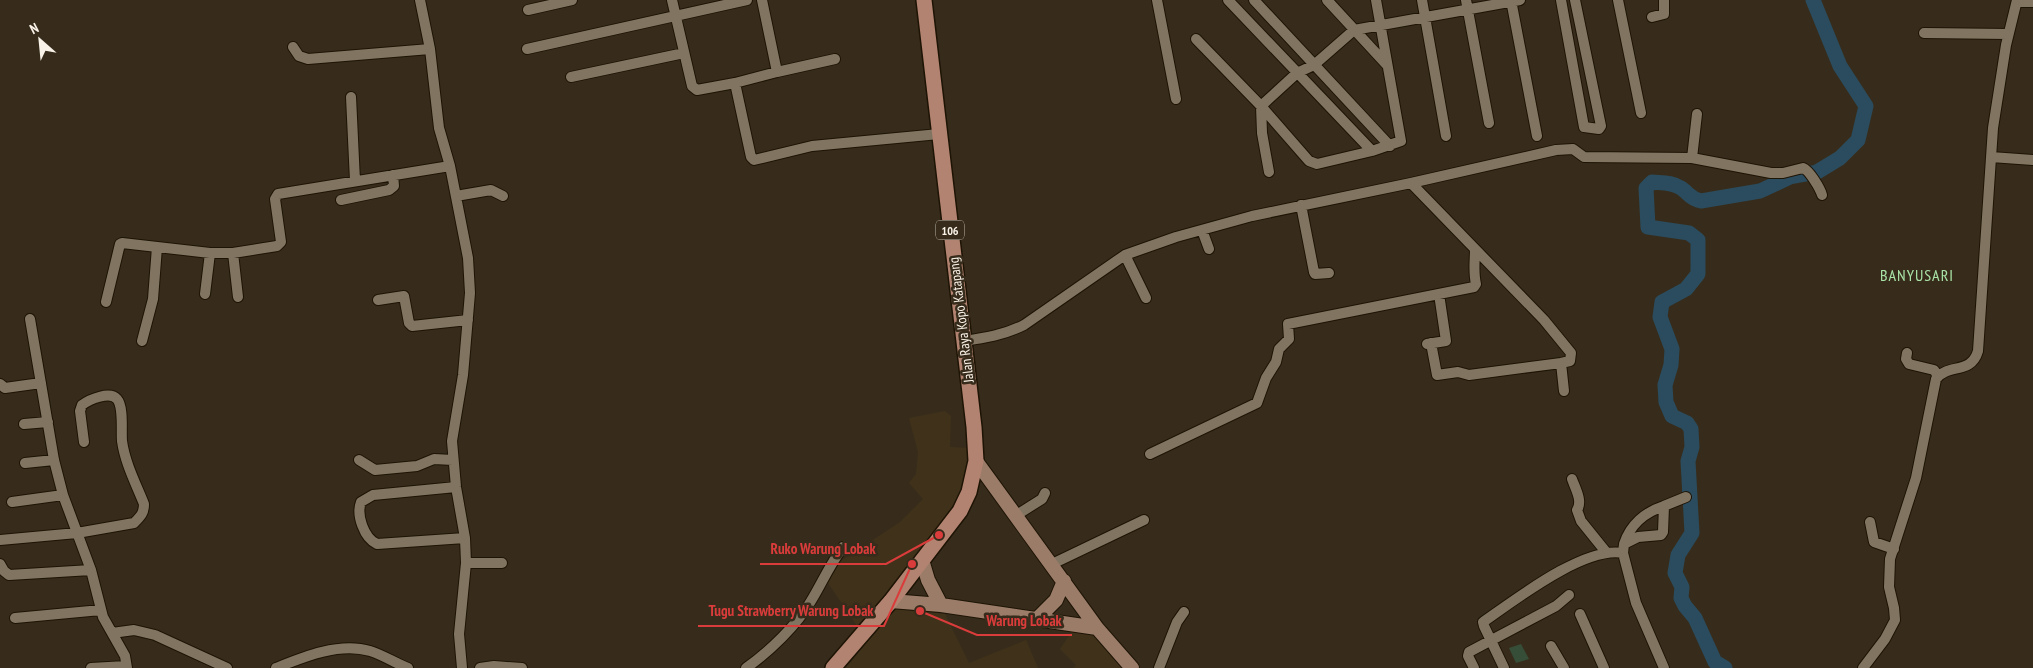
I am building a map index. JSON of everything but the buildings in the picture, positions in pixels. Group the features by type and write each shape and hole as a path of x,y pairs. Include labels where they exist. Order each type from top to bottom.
{"main road":[{"name":"Jalan Raya Kopo Katapang","path":"924,0 974,427 976,461"},
{"path":"976,461 1097,628 1132,668"},
{"name":"106","path":"833,668 891,601 960,511 969,492 976,461"},
{"path":"971,484 978,480 990,481"},
{"path":"922,560 928,580 941,605"},
{"path":"1037,619 1056,600 1064,581"},
{"path":"891,601 941,605 1097,628"}],"street":[{"path":"420,0 430,49 438,121 450,166 468,258 470,293 468,320 463,375 454,425 453,460 465,538 466,563 459,634 462,668"},
{"path":"528,10 572,0"},
{"path":"672,0 694,89 698,90 735,83 835,59"},
{"path":"527,49 747,0"},
{"path":"762,0 777,72"},
{"path":"1157,0 1176,99"},
{"path":"1228,0 1372,151"},
{"path":"1254,0 1390,146"},
{"path":"1327,0 1388,66"},
{"path":"1196,39 1261,106 1312,163 1372,151 1390,146 1402,139 1376,0"},
{"path":"1422,0 1446,136"},
{"path":"1562,0 1584,127 1599,129 1601,126 1575,0"},
{"path":"1618,0 1641,113"},
{"path":"1652,17 1664,14 1666,11 1664,0"},
{"path":"1269,172 1262,133 1261,106 1297,73 1314,64 1354,30 1425,16 1467,5 1514,1 1537,136"},
{"path":"1938,376 1970,364 1977,357 1995,110 2008,34 2017,1 2033,2"},
{"path":"1467,5 1489,123"},
{"path":"1924,33 2008,34"},
{"path":"293,47 299,56 308,59 430,49"},
{"path":"571,78 684,53"},
{"path":"735,83 754,160 812,146 939,134"},
{"path":"351,97 355,180"},
{"path":"1692,158 1697,114"},
{"path":"963,341 1000,335 1024,324 1125,255 1168,240 1252,216 1570,148 1576,150 1584,157 1692,158 1771,173 1783,173 1803,168 1820,188 1822,195"},
{"path":"1991,157 2033,160"},
{"path":"106,302 120,243 210,253 233,253 280,245 275,199 278,194 450,166"},
{"path":"341,200 389,190 394,186 393,174"},
{"path":"1411,183 1544,320 1569,351 1570,361 1469,375 1458,372 1437,375 1429,344 1446,341 1439,294"},
{"path":"456,196 491,190 503,196"},
{"path":"1301,205 1314,272 1315,274 1329,273"},
{"path":"1202,230 1209,249"},
{"path":"142,341 153,299 157,247"},
{"path":"1150,454 1258,402 1266,378 1276,362 1279,349 1289,339 1288,324 1476,286 1473,269 1475,249"},
{"path":"205,294 210,253"},
{"path":"233,253 238,297"},
{"path":"1125,255 1146,298"},
{"path":"378,300 404,296 409,323 412,326 468,320"},
{"path":"30,319 54,460 63,495 90,570 101,610 125,656 126,667 91,668"},
{"path":"1863,668 1885,639 1895,620 1889,575 1890,559 1918,471 1938,376 1934,370 1909,364 1906,359 1907,353"},
{"path":"1561,363 1564,391"},
{"path":"0,384 5,388 41,383"},
{"path":"0,540 77,533 134,522 144,511 144,504 126,460 122,442 120,404 116,397 110,395 97,398 87,401 82,405 80,411 84,442"},
{"path":"24,424 48,422"},
{"path":"359,460 375,470 416,466 434,459 453,460"},
{"path":"25,463 54,460"},
{"path":"1572,479 1580,503 1578,514 1589,532 1606,552"},
{"path":"456,486 373,496 361,502 359,508 368,537 377,544 465,538"},
{"path":"1016,516 1042,499 1045,493"},
{"path":"12,502 63,495"},
{"path":"1664,668 1636,603 1623,549 1630,530 1648,512 1686,497"},
{"path":"1504,668 1483,622 1576,562 1606,552 1623,549 1638,537 1661,535 1663,532 1664,506"},
{"path":"1050,564 1144,520"},
{"path":"1870,522 1874,542 1894,549"},
{"path":"746,668 755,662 802,616 831,562 842,547"},
{"path":"466,563 502,563"},
{"path":"0,564 9,575 90,570"},
{"path":"1474,668 1468,654 1491,639 1556,606 1568,595"},
{"path":"15,618 101,610"},
{"path":"1159,668 1177,622 1184,612"},
{"path":"1580,614 1604,668"},
{"path":"112,633 134,630 155,634 227,668"},
{"path":"1552,646 1564,668"},
{"path":"276,668 312,654 352,648 368,650 389,664 408,668"},
{"path":"480,668 494,666 522,668"}],"shaded area":[{"path":"945,411 951,416 950,447 971,448 962,492 921,555 857,626 828,583 841,561 900,522 923,499 909,483 916,474 918,452 909,418"},
{"path":"894,609 945,614 969,663 1026,640 1038,668 846,668"},
{"path":"1073,630 1103,638 1128,668 1073,668 1076,665 1060,649"}],"green space":[{"path":"1521,644 1529,659 1516,663 1509,648"}],"waterway":[{"path":"1725,668 1715,662 1695,618 1685,606 1681,598 1682,587 1675,573 1678,555 1692,533 1688,461 1692,447 1691,429 1687,423 1672,416 1666,402 1665,385 1671,365 1672,349 1660,317 1662,302 1686,289 1698,274 1698,240 1689,233 1648,227 1646,188 1652,182 1671,184 1678,186 1692,197 1701,201 1760,191 1790,177 1817,172 1840,158 1858,140 1866,106 1840,66 1813,0"}],"place":[{"name":"Ruko Warung Lobak","path":"939,535"},
{"name":"Tugu Strawberry Warung Lobak","path":"912,564"},
{"name":"Warung Lobak","path":"920,611"}],"district":[{"name":"BANYUSARI","path":"1917,275"}]}
